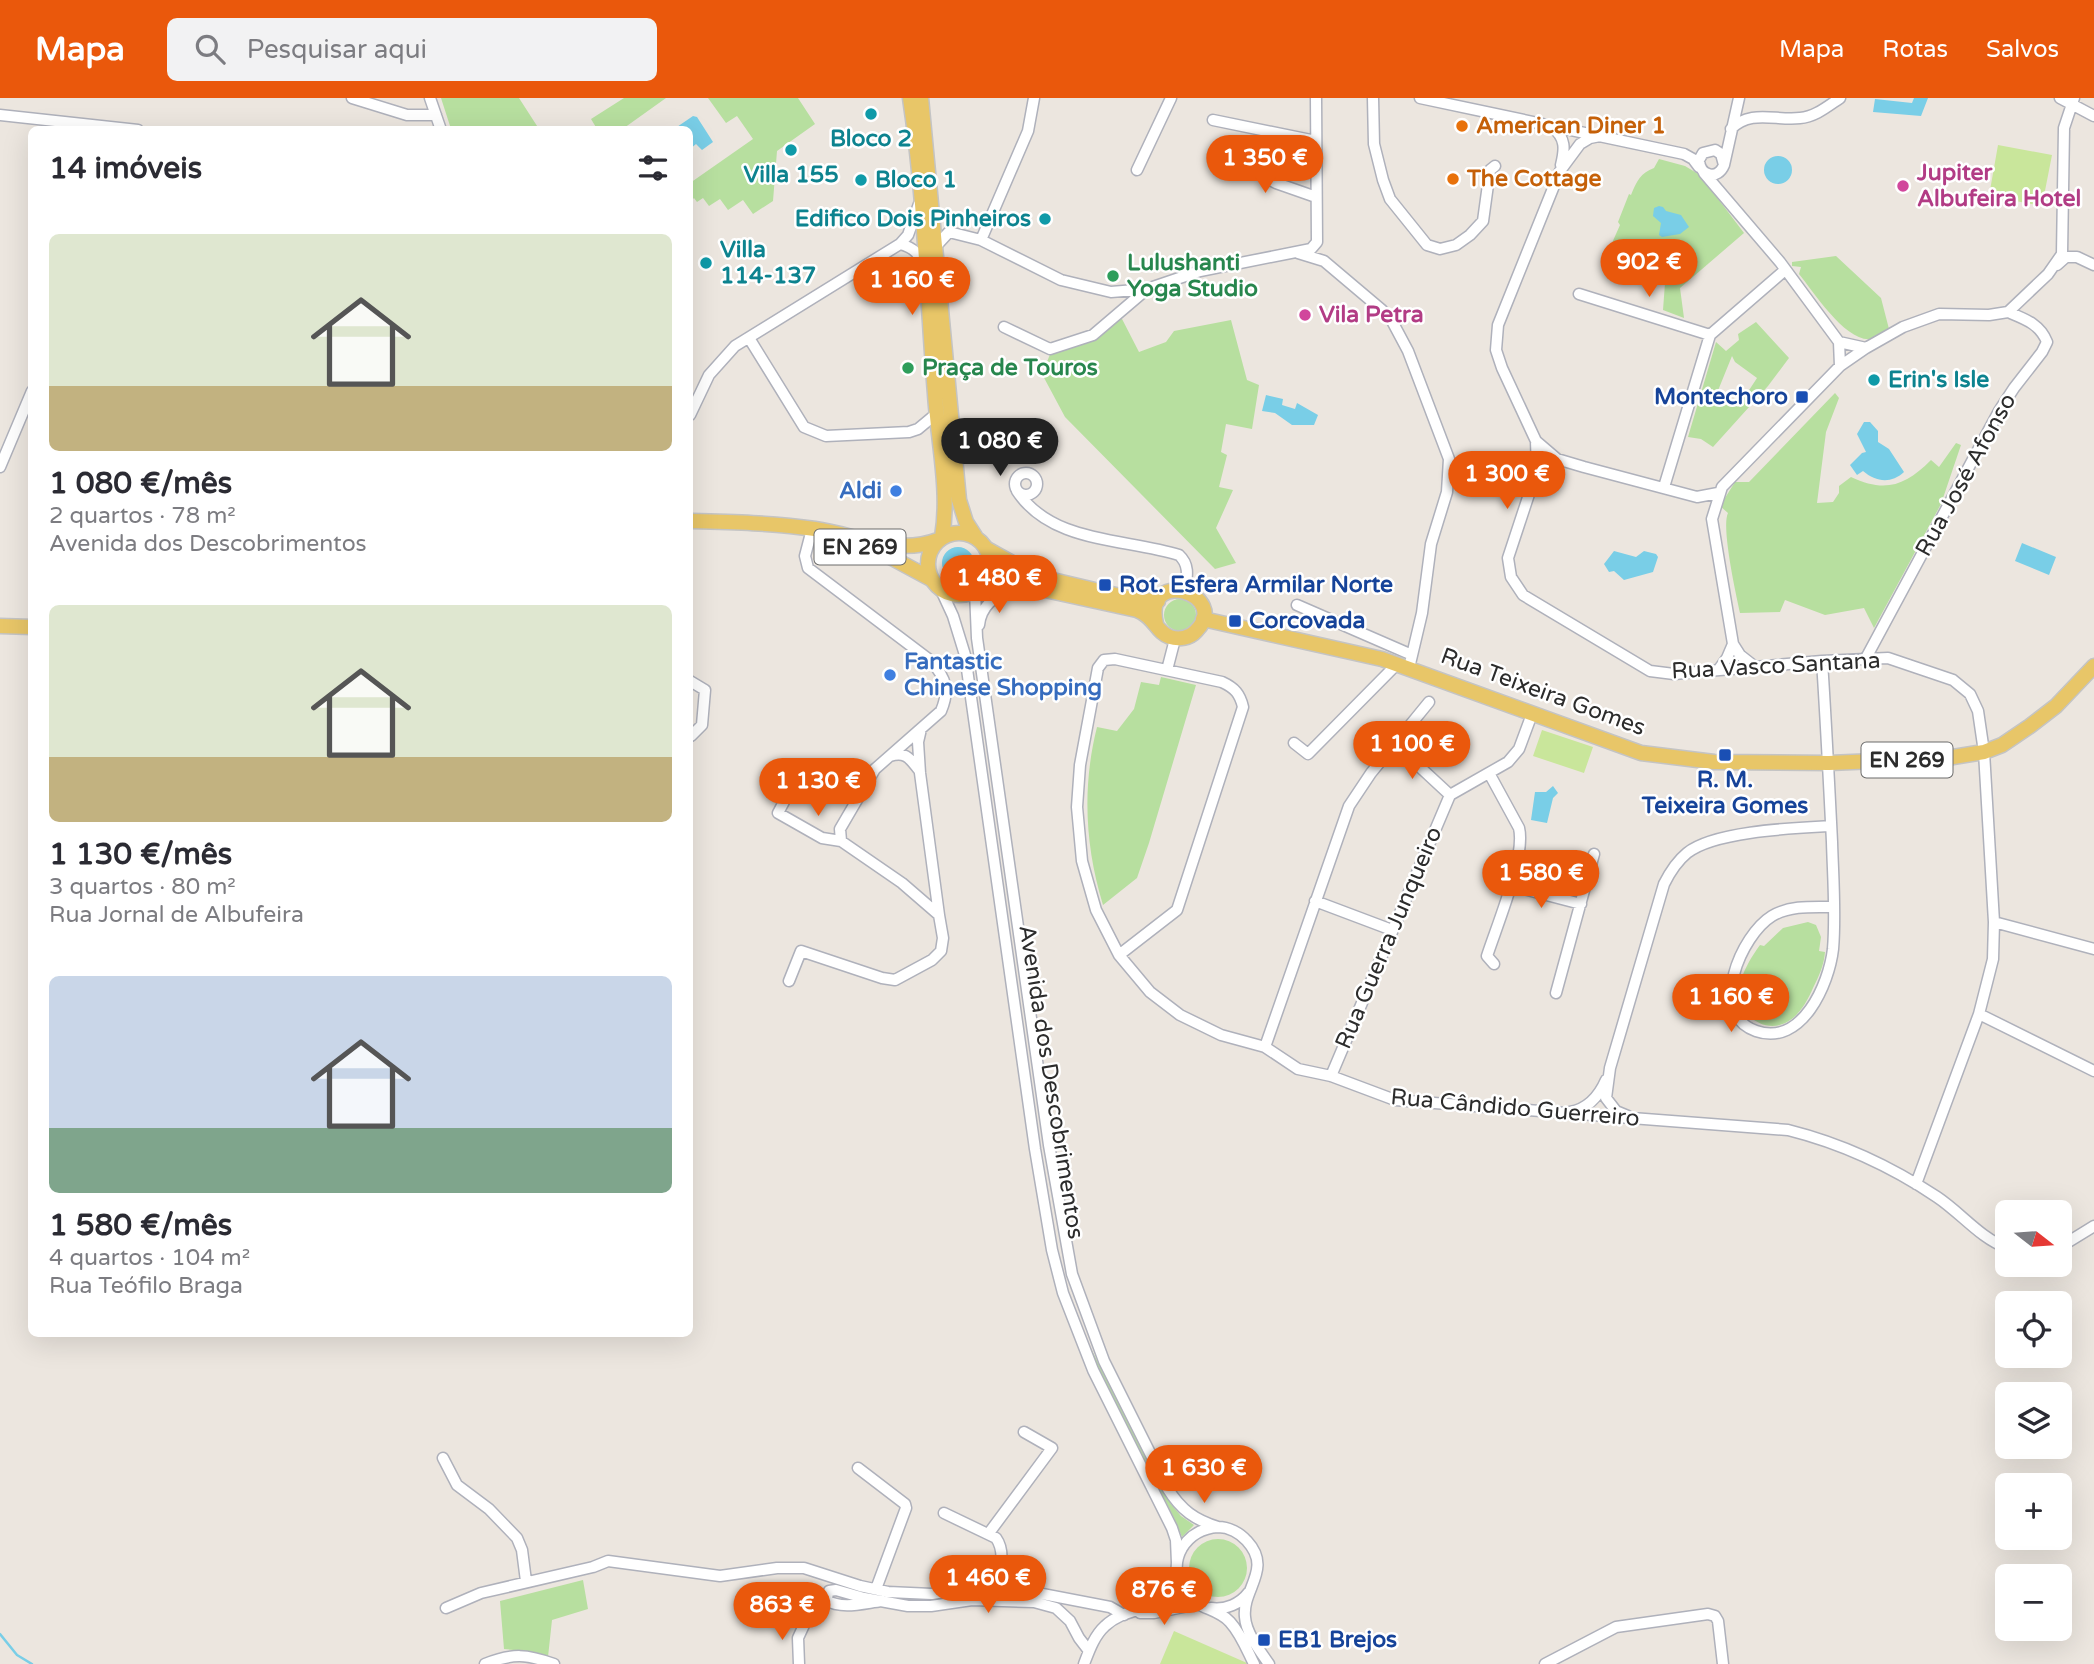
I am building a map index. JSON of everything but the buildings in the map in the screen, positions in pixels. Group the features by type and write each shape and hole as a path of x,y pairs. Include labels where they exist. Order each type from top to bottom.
{"main road":[{"path":"910,98 921,198 945,507 940,539"},
{"path":"921,98 959,500 966,522 990,557 989,574 977,589"},
{"name":"EN 269","path":"693,521 817,530 898,547 923,546 958,532 975,536"},
{"name":"EN 269","path":"784,526 881,552 959,596 977,589 1013,587 1046,590 1137,610 1149,615 1163,634 1175,639"},
{"name":"EN 269","path":"936,584 928,558 931,548 940,539"},
{"path":"987,550 1044,578 1137,600 1158,601"},
{"path":"1156,624 1154,616 1158,601 1173,590 1185,590 1198,599 1203,608 1203,619 1196,632 1175,639"},
{"name":"Rua Teixeira Gomes","path":"1203,619 1406,662 1618,746 1665,757 1728,762 1829,763 1947,758 1984,752 2002,745 2056,706 2094,666"},
{"path":"0,626 28,627"}],"street":[{"path":"352,98 407,115 436,115"},
{"path":"430,98 440,126"},
{"path":"981,240 1028,131 1034,98"},
{"path":"1137,170 1171,98"},
{"path":"936,246 949,232 981,240 1062,281 1111,292 1147,289 1200,271 1311,249 1317,242 1316,98"},
{"path":"1373,98 1374,144 1383,180 1390,199 1427,245 1440,250 1455,245 1470,235 1483,221 1490,170 1495,166"},
{"path":"1420,98 1684,154 1693,159 1727,197 1839,342 1840,366"},
{"path":"1702,170 1701,155 1720,146 1738,122 1749,117 1802,118 1825,109 1840,98"},
{"path":"2060,98 2094,116"},
{"path":"1738,102 1749,117"},
{"path":"1702,170 1715,175 1723,168 1738,102"},
{"path":"2048,274 2062,254 2064,128 2072,102"},
{"path":"0,115 101,126"},
{"path":"1213,120 1316,141"},
{"name":"Rua Vasco Santana","path":"1548,125 1559,133 1564,144 1560,172"},
{"name":"Rua Vasco Santana","path":"1600,136 1580,144 1560,172 1498,325 1496,350 1536,442 1536,470 1508,558 1511,576 1523,595 1650,671 1674,674 1888,658 1952,680 1970,694 1978,711 1984,752 1994,922 1993,959 1979,1014 1916,1184"},
{"path":"1711,149 1721,154 1723,189 1727,197"},
{"path":"1229,159 1276,183 1316,197"},
{"path":"693,409 709,374 735,346 901,244 908,235 921,198"},
{"path":"2062,228 2066,244 2077,257 2094,265"},
{"path":"901,244 918,253 926,271"},
{"path":"1293,743 1308,754 1406,662 1422,613 1431,544 1450,473 1444,442 1408,351 1392,321 1324,261 1307,254 1295,253"},
{"path":"1754,666 1740,656 1733,644 1713,519 1718,493 1722,487 1840,366 1866,348 1903,327 1939,314 1989,315 2008,312 2066,257 2077,257"},
{"path":"1664,487 1710,335 1785,270"},
{"path":"1004,327 1049,349 1093,335 1147,289"},
{"path":"1579,294 1710,335"},
{"name":"Rua José Afonso","path":"1866,658 2000,411 2047,342 2043,332 2031,321 2008,312"},
{"path":"749,338 804,427 815,432 825,436 909,432 918,429 936,414"},
{"path":"1839,342 1866,348"},
{"path":"0,467 28,400"},
{"path":"1536,442 1558,459 1697,497 1718,493"},
{"path":"1536,470 1558,459"},
{"path":"1031,507 1032,494 1038,483 1029,473 1018,476 1015,481 1017,491 1031,507 1051,523 1063,529 1179,555 1185,560 1187,567 1185,590"},
{"path":"1017,491 1026,496 1032,494"},
{"path":"811,533 805,556 808,568 931,662 944,677 946,699 941,711 875,769 840,830 841,841"},
{"name":"Avenida dos Descobrimentos","path":"936,584 953,615 965,655 1035,1149 1058,1271 1076,1331 1093,1370 1172,1528 1176,1540 1177,1568"},
{"path":"977,638 979,618 984,609 999,594 1013,587"},
{"name":"Avenida dos Descobrimentos","path":"977,589 977,638 1049,1145 1072,1274 1104,1361 1168,1489 1177,1504 1190,1515 1218,1527"},
{"path":"1297,605 1406,662"},
{"path":"1119,955 1177,910 1243,707 1241,697 1234,688 1222,682 1167,670 1175,639"},
{"path":"1719,669 1733,644"},
{"name":"Rua Cândido Guerreiro","path":"1167,670 1115,659 1104,660 1098,668 1080,765 1077,807 1082,861 1096,910 1119,955 1150,992 1180,1015 1221,1035 1265,1046 1298,1069 1331,1076 1395,1100 1788,1130 1846,1148 1916,1184 1995,1241"},
{"path":"1822,661 1834,906 1833,950 1828,974 1804,1018 1788,1030 1772,1033 1756,1031 1742,1023 1730,1001 1731,986 1742,956 1758,927 1784,910 1834,906"},
{"path":"693,683 705,690 702,725 693,734"},
{"path":"1265,1046 1349,806 1371,773 1429,702"},
{"path":"1395,744 1450,795 1508,762 1519,749 1532,714"},
{"path":"789,981 801,951 895,980 932,960 940,951 943,938 920,773 918,742 921,729"},
{"path":"888,756 899,753 908,756 920,773"},
{"path":"1489,774 1521,836 1517,859 1487,956 1493,964"},
{"name":"Rua Guerra Junqueiro","path":"1331,1076 1450,795"},
{"path":"787,796 778,813 821,838 841,841 902,883 939,915"},
{"path":"1564,1114 1586,1106 1604,1085 1664,884 1672,867 1688,852 1718,839 1831,826"},
{"path":"1556,993 1594,854"},
{"path":"1509,885 1581,904"},
{"path":"1315,901 1392,930"},
{"path":"1994,922 2094,949"},
{"path":"1979,1014 2094,1071"},
{"path":"1610,1068 1606,1098 1609,1104 1616,1111 1637,1119"},
{"path":"2072,1240 2094,1226"},
{"path":"989,1533 1052,1448 1024,1433"},
{"path":"443,1458 457,1485 489,1509 517,1538 522,1550 526,1581"},
{"path":"858,1468 905,1504 906,1508 876,1589"},
{"path":"944,1513 989,1533 1001,1545 997,1588"},
{"path":"1089,1660 1106,1625 1170,1594 1186,1542 1195,1534 1218,1527 1236,1532 1251,1546 1257,1564 1257,1575 1245,1608 1245,1618 1269,1664"},
{"path":"446,1608 481,1593 593,1567 608,1561 720,1576 777,1568 804,1569 876,1589 913,1595 967,1588 1011,1588 1110,1607 1124,1615 1202,1605 1217,1609 1238,1603 1252,1587"},
{"path":"1177,1568 1183,1590 1230,1621 1254,1664"},
{"path":"881,1601 908,1606 931,1606 972,1600 1034,1602 1056,1608 1070,1621 1089,1660"},
{"path":"1545,1664 1616,1627 1708,1614 1715,1616 1718,1621 1723,1664"},
{"path":"799,1664 798,1638 804,1625"},
{"path":"485,1664 507,1656 526,1655 555,1664"}],"green space":[{"path":"441,98 519,98 537,126 450,126"},
{"path":"624,98 666,98 627,126 595,126 591,119"},
{"path":"708,98 798,98 815,124 777,151 773,201 753,214 743,200 728,210 720,199 709,206 703,198 697,202 693,199 693,181 753,139 737,116 726,123"},
{"path":"1998,145 2052,155 2042,206 1989,196"},
{"path":"1659,159 1685,166 1700,175 1744,233 1680,288 1684,318 1663,310 1665,283 1661,271 1608,252 1629,194 1631,195 1640,178 1654,168"},
{"path":"1836,256 1881,298 1889,329 1875,338 1865,339 1843,327 1799,274 1801,267 1792,266 1792,262"},
{"path":"1121,317 1139,352 1166,342 1174,331 1231,320 1247,380 1259,385 1252,429 1226,424 1221,452 1227,455 1219,487 1233,490 1216,528 1236,563 1215,569 1065,417 1042,374 1051,352 1097,335"},
{"path":"1756,322 1789,358 1768,386 1713,447 1701,439 1688,437 1716,342 1726,351 1739,340 1738,334","holes":["1732,356 1735,362 1757,378 1738,407 1717,393"]},
{"path":"1835,393 1839,398 1826,432 1817,503 1833,502 1839,493 1839,486 1851,477 1884,486 1903,481 1931,460 1939,467 1956,443 1961,445 1941,504 1874,628 1864,608 1825,615 1785,600 1780,612 1740,613 1726,532 1728,513 1720,506 1735,482 1749,482"},
{"path":"1180,599 1191,604 1196,615 1191,626 1180,631 1169,626 1164,615 1169,604"},
{"path":"1161,677 1196,685 1137,878 1103,905 1092,861 1088,816 1089,772 1097,727 1117,731 1134,709 1141,682 1159,685"},
{"path":"1542,730 1593,747 1584,773 1533,756"},
{"path":"1808,922 1816,925 1821,937 1819,951 1825,952 1821,970 1809,998 1787,1022 1771,1026 1756,1021 1744,1010 1739,994 1749,962 1760,945 1764,946 1783,928"},
{"path":"1086,1339 1171,1504 1181,1516 1194,1525 1182,1537 1100,1372"},
{"path":"1218,1539 1234,1544 1242,1552 1247,1568 1242,1584 1234,1592 1218,1597 1202,1592 1194,1584 1189,1568 1194,1552 1202,1544"},
{"path":"583,1580 588,1609 552,1620 548,1657 504,1649 500,1601"},
{"path":"1174,1631 1247,1663 1160,1664"}],"water":[{"path":"1914,98 1928,98 1921,116 1873,112 1875,99 1912,103"},
{"path":"693,116 697,117 713,142 702,150 696,144 693,146 693,126 678,126"},
{"path":"1778,156 1788,160 1792,170 1788,180 1778,184 1768,180 1764,170 1768,160"},
{"path":"1659,206 1681,215 1689,227 1680,234 1662,237 1659,235 1661,223 1653,216 1654,208"},
{"path":"1266,395 1283,399 1282,405 1295,409 1297,403 1318,415 1314,425 1292,425 1275,413 1262,411"},
{"path":"1864,422 1870,422 1878,431 1878,442 1889,449 1904,472 1899,476 1884,480 1863,471 1857,475 1850,465 1866,452 1857,434"},
{"path":"2022,543 2056,557 2049,575 2015,561"},
{"path":"958,547 969,552 974,563 969,574 958,579 947,574 942,563 947,552"},
{"path":"1614,551 1636,557 1644,551 1658,557 1653,572 1624,580 1614,571 1609,572 1604,564"},
{"path":"1553,786 1558,793 1553,798 1547,823 1531,820 1535,792 1546,792"}],"waterway":[{"path":"0,1634 17,1655 32,1664"}],"place":[{"name":"Bloco 2","path":"871,114"},
{"name":"American Diner 1","path":"1462,126"},
{"name":"Villa 155","path":"791,150"},
{"name":"The Cottage","path":"1453,179"},
{"name":"Bloco 1","path":"861,180"},
{"name":"Jupiter Albufeira Hotel","path":"1903,186"},
{"name":"Edifico Dois Pinheiros","path":"1045,219"},
{"name":"Villa 114-137","path":"706,263"},
{"name":"Lulushanti Yoga Studio","path":"1113,276"},
{"name":"Vila Petra","path":"1305,315"},
{"name":"Praça de Touros","path":"908,368"},
{"name":"Erin's Isle","path":"1874,380"},
{"name":"Montechoro","path":"1802,397"},
{"name":"Aldi","path":"896,491"},
{"name":"Rot. Esfera Armilar Norte","path":"1105,585"},
{"name":"Corcovada","path":"1235,621"},
{"name":"Fantastic Chinese Shopping","path":"890,675"},
{"name":"R. M. Teixeira Gomes","path":"1725,755"},
{"name":"EB1 Brejos","path":"1264,1640"}]}
